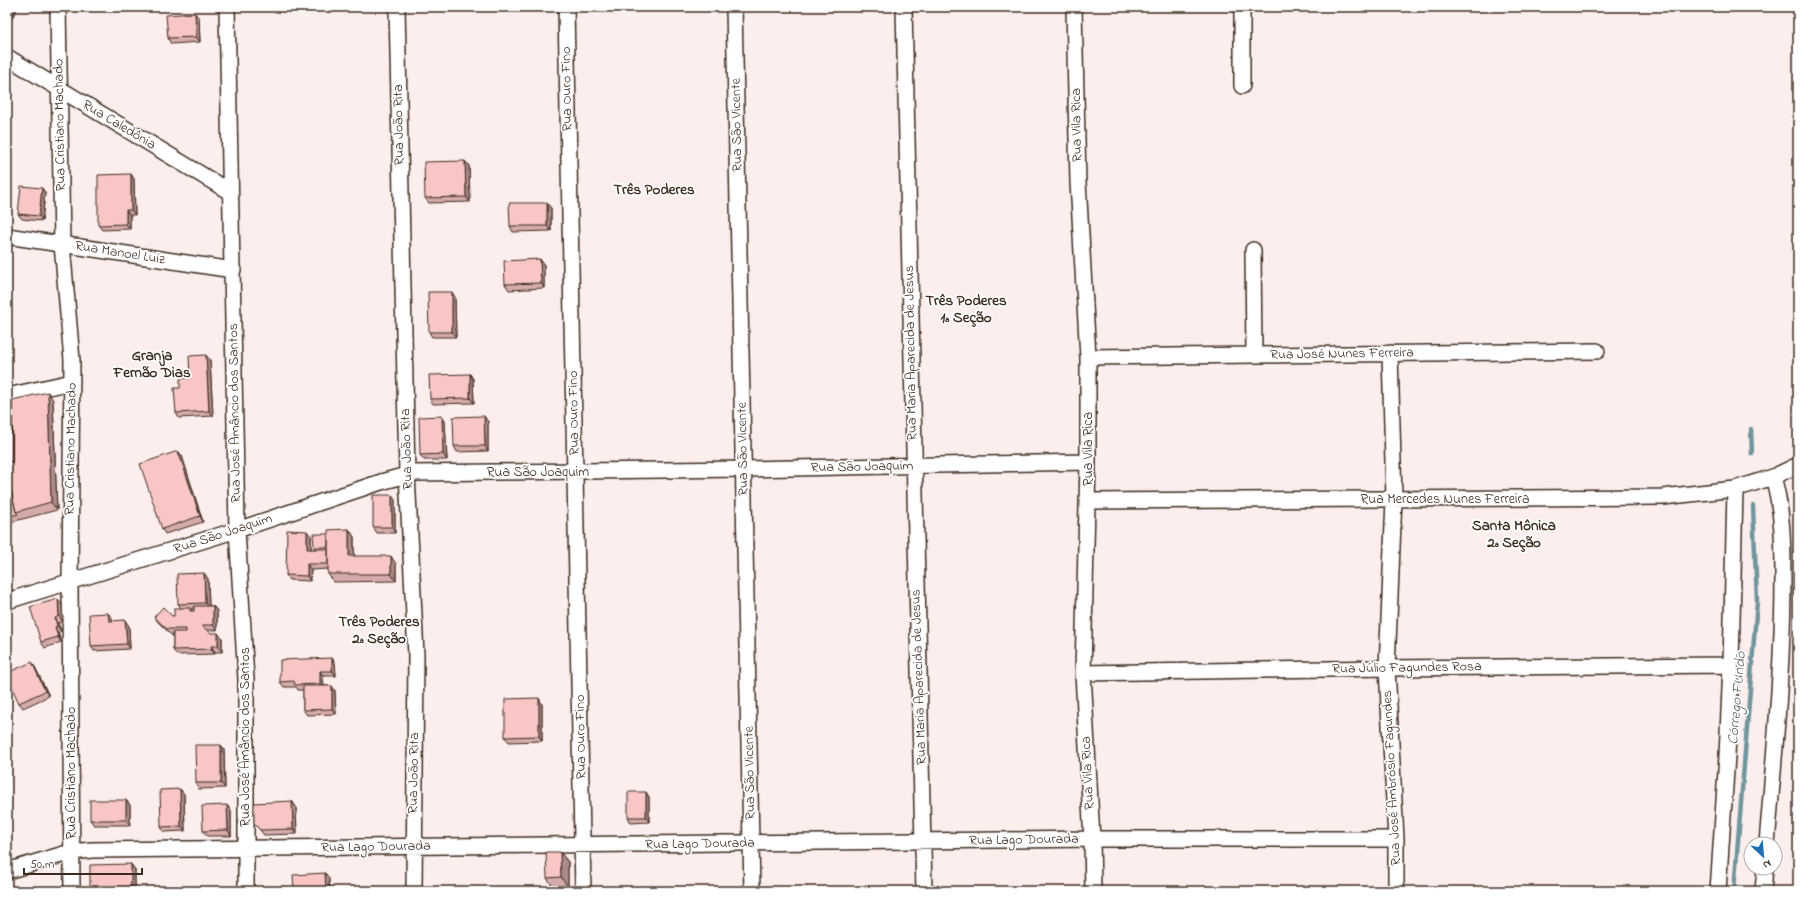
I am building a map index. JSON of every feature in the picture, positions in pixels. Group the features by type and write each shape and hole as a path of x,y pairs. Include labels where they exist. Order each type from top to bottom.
{"street":[{"name":"Rua Cristiano Machado","path":"58,7 62,244 72,360 70,582 72,891"},
{"name":"Rua José Amâncio dos Santos","path":"227,7 237,530 246,679 246,891"},
{"name":"Rua João Rita","path":"397,7 407,474 416,655 413,847 414,891"},
{"name":"Rua Ouro Fino","path":"566,7 584,845 583,891"},
{"name":"Rua São Vicente","path":"734,7 752,891"},
{"name":"Rua Maria Aparecida de Jesus","path":"904,7 924,891"},
{"name":"Rua Vila Rica","path":"1074,7 1078,182 1088,357 1088,462 1083,674 1092,840 1093,891"},
{"path":"1242,7 1242,86"},
{"name":"Rua Caledônia","path":"7,57 230,192"},
{"name":"Rua Manoel Luiz","path":"7,236 233,270"},
{"path":"1253,250 1254,355"},
{"name":"Rua José Nunes Ferreira","path":"1088,357 1597,351"},
{"name":"Rua José Ambrósio Fagundes","path":"1390,354 1394,499 1387,668 1396,839 1396,891"},
{"path":"7,396 72,382"},
{"name":"Rua São Joaquim","path":"7,601 237,530 407,474 1088,462"},
{"name":"Rua Mercedes Nunes Ferreira","path":"1087,502 1663,497 1735,489 1763,481 1798,465"},
{"path":"1763,481 1780,505 1783,613 1781,672 1768,836"},
{"path":"1718,891 1727,756 1731,665 1735,489"},
{"name":"Rua Júlio Fagundes Rosa","path":"1083,674 1387,668 1731,665"},
{"name":"Rua Lago Dourada","path":"7,871 71,852 924,841 1396,839"},
{"path":"1763,891 1764,876"}],"building":[{"path":"7,7 12,7 7,14"},
{"path":"195,13 196,37 168,38 166,15"},
{"path":"465,161 466,197 425,198 424,162"},
{"path":"131,174 131,210 126,210 126,224 98,225 98,175"},
{"path":"21,186 42,188 39,216 18,214"},
{"path":"509,203 547,203 547,226 510,226"},
{"path":"540,259 541,283 505,284 504,261"},
{"path":"428,292 452,292 452,332 429,332"},
{"path":"206,355 209,411 176,413 174,388 180,388 180,379 190,378 189,356"},
{"path":"470,374 470,398 430,399 429,375"},
{"path":"48,392 51,502 16,512 7,474 7,462 12,462 12,400"},
{"path":"12,403 12,462 7,462 7,405"},
{"path":"442,416 443,454 420,455 419,417"},
{"path":"484,416 485,446 454,446 453,417"},
{"path":"178,451 200,516 162,529 140,464"},
{"path":"7,477 16,512 18,514 7,517"},
{"path":"373,495 392,495 392,527 373,527"},
{"path":"349,529 349,556 391,556 391,574 328,574 328,530"},
{"path":"287,530 307,531 307,549 328,549 328,564 307,564 307,576 286,575"},
{"path":"313,534 328,534 328,547 314,547"},
{"path":"204,573 205,603 178,604 177,574"},
{"path":"58,599 59,616 55,618 57,626 55,627 58,637 41,642 30,607"},
{"path":"194,606 213,606 213,625 203,625 203,627 211,633 218,633 218,646 211,646 212,649 173,650 173,632 186,632 186,629 167,629 154,617 163,607 172,616 174,616 174,608 190,608 190,611 194,611"},
{"path":"108,613 109,621 125,620 127,644 91,646 89,614"},
{"path":"332,658 332,671 320,671 320,684 295,685 294,681 280,682 280,660"},
{"path":"32,662 45,691 19,703 7,677 7,673"},
{"path":"303,686 332,686 332,709 303,710"},
{"path":"539,698 539,736 505,737 505,699"},
{"path":"195,745 221,745 221,783 196,783"},
{"path":"180,789 181,826 161,827 160,790"},
{"path":"628,792 646,792 646,817 628,817"},
{"path":"90,800 126,800 126,820 90,820"},
{"path":"292,801 293,829 260,830 254,823 254,803"},
{"path":"227,805 228,830 203,831 202,806"},
{"path":"546,852 560,852 561,877 547,878"},
{"path":"131,864 131,887 90,887 90,865"},
{"path":"325,873 326,891 294,891 293,875"}],"waterway":[{"name":"Córrego FUndo","path":"1751,429 1752,454"},
{"name":"Córrego FUndo","path":"1734,891 1757,601 1753,506"}],"district":[{"name":"Três Poderes","path":"654,190"},
{"name":"Três Poderes 1ª Seção","path":"966,310"},
{"name":"Granja Fernão Dias","path":"152,364"},
{"name":"Santa Mônica 2ª Seção","path":"1514,534"},
{"name":"Três Poderes 2ª Seção","path":"379,630"}]}
